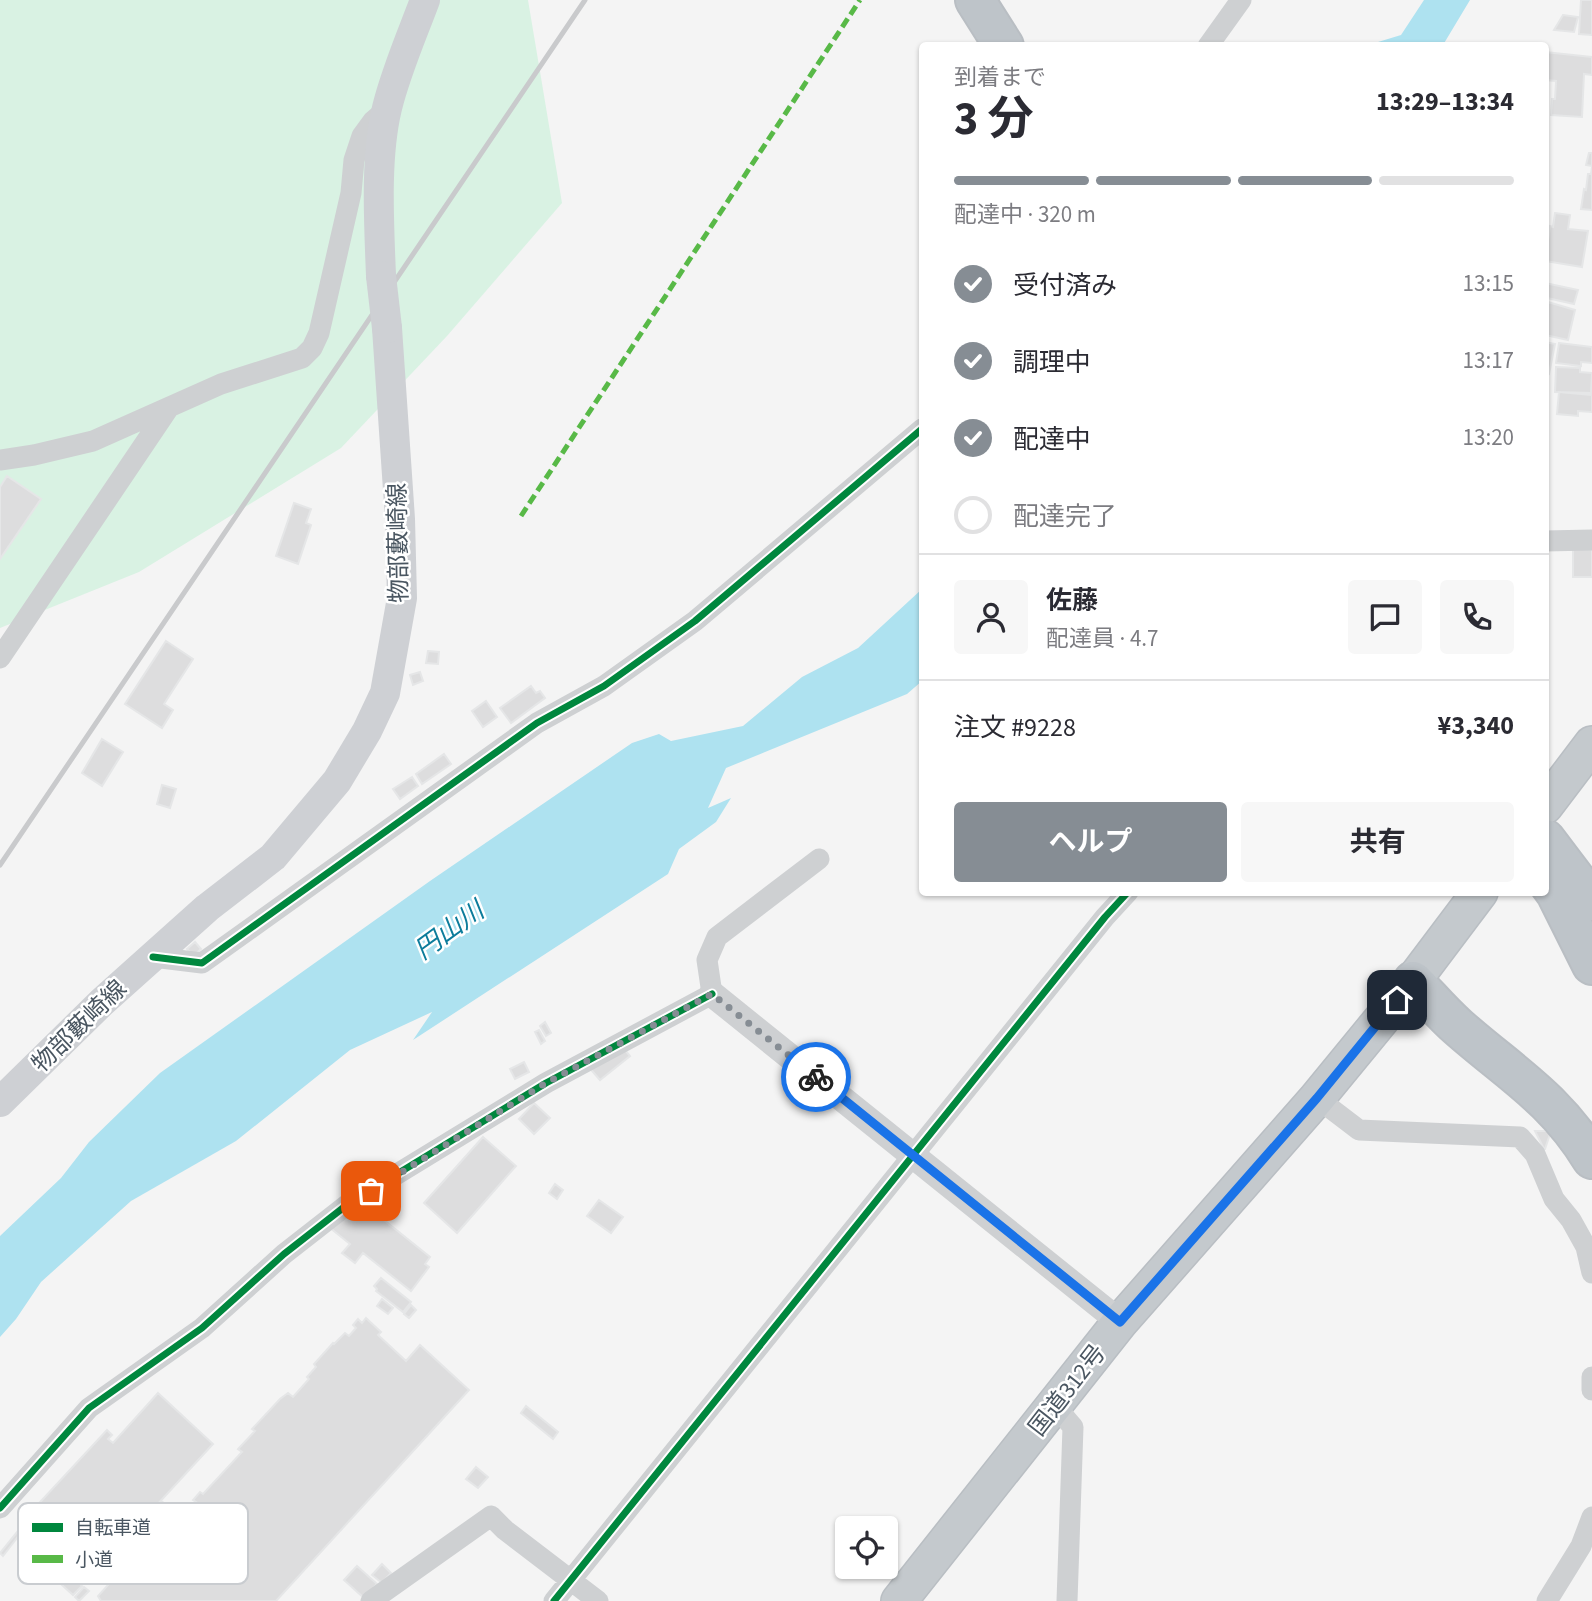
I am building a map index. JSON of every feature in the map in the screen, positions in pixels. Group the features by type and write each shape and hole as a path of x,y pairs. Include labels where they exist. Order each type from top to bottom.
{"highway":[{"path":"975,0 1001,42"},
{"path":"1549,801 1592,744"},
{"path":"1549,849 1592,965"},
{"path":"1563,883 1592,932"},
{"name":"国道312号","path":"899,1601 1120,1322 1317,1098 1413,981 1477,896"},
{"path":"1413,981 1469,1014 1543,1072 1592,1126"},
{"path":"1413,981 1457,1026 1551,1104 1592,1158"}],"main road":[{"name":"物部藪崎線","path":"0,1102 102,1002 207,908 273,857 337,781 367,731 385,693 401,598 400,519 378,213 381,152 387,109 425,0"}],"street":[{"path":"1211,42 1241,0"},
{"path":"0,460 93,441 168,410 221,384 302,358 312,348 319,333 351,193 354,160 362,136 373,121 387,109"},
{"path":"0,658 168,410"},
{"path":"153,957 202,963 537,723 604,686 695,621 919,432"},
{"path":"1549,541 1592,540"},
{"path":"819,859 717,937 707,960 712,994 1120,1322"},
{"path":"554,1601 1124,896"},
{"path":"0,1508 89,1408 202,1328 284,1254 348,1204 546,1083 712,994"},
{"path":"1317,1098 1359,1130 1520,1137 1535,1154 1554,1199 1571,1220 1586,1247 1592,1273"},
{"path":"1592,1377 1592,1390"},
{"path":"1055,1406 1073,1427 1067,1601"},
{"path":"371,1601 491,1516 505,1530 598,1601"},
{"path":"1547,1601 1581,1546 1592,1517"}],"green space":[{"path":"0,0 528,0 562,203 447,336 341,448 139,572 0,628"}],"water":[{"path":"1424,0 1470,0 1445,42 1378,42 1401,35"},
{"name":"円山川","path":"919,592 919,684 907,694 726,768 708,808 731,798 716,822 679,849 668,874 413,1040 432,1012 350,1050 236,1141 131,1201 41,1282 0,1337 0,1236 61,1178 89,1142 160,1073 430,881 632,743 659,734 671,741 743,726 802,677 858,648"}],"building":[{"path":"1581,0 1592,0 1592,35 1579,34"},
{"path":"1563,15 1578,17 1574,32 1554,30"},
{"path":"1549,52 1592,57 1592,75 1584,74 1582,117 1551,115 1556,81 1549,80"},
{"path":"1589,153 1592,153 1592,166 1586,165"},
{"path":"1592,167 1592,210 1581,209 1584,189 1586,190 1588,174 1591,174"},
{"path":"1555,213 1570,215 1568,229 1588,231 1582,267 1549,262 1549,233 1550,226 1553,227"},
{"path":"1549,284 1578,290 1574,304 1549,298"},
{"path":"1549,302 1575,310 1568,340 1549,336"},
{"path":"1549,343 1555,344 1549,374"},
{"path":"1559,343 1592,347 1592,363 1581,362 1581,366 1556,363"},
{"path":"1556,367 1580,368 1580,372 1592,373 1591,393 1555,392"},
{"path":"1559,392 1592,395 1592,412 1578,411 1578,416 1557,414"},
{"path":"7,476 41,499 0,559 0,487"},
{"path":"294,503 311,509 306,523 311,525 298,564 276,556"},
{"path":"1573,549 1592,549 1592,577 1573,577"},
{"path":"166,641 193,659 164,704 173,710 162,728 125,704"},
{"path":"428,651 439,652 438,664 426,663"},
{"path":"420,672 423,681 413,685 410,675"},
{"path":"531,686 545,698 511,723 500,708"},
{"path":"486,701 497,717 483,727 472,711"},
{"path":"102,739 123,752 102,786 82,773"},
{"path":"444,754 451,764 422,784 416,774"},
{"path":"412,777 418,786 400,799 393,789"},
{"path":"162,785 176,789 170,808 157,804"},
{"path":"195,942 201,949 194,956 187,949"},
{"path":"545,1022 551,1033 546,1036 540,1026"},
{"path":"539,1030 545,1041 541,1044 535,1032"},
{"path":"617,1040 630,1056 600,1080 587,1065"},
{"path":"524,1062 529,1072 515,1079 510,1069"},
{"path":"534,1103 550,1118 534,1134 519,1119"},
{"path":"1535,1131 1551,1131 1545,1149 1544,1149"},
{"path":"483,1137 516,1166 457,1233 424,1203"},
{"path":"555,1184 563,1190 557,1199 549,1193"},
{"path":"354,1196 430,1257 425,1264 429,1267 411,1291 363,1253 355,1263 342,1253 350,1244 329,1227"},
{"path":"599,1200 623,1217 611,1233 587,1216"},
{"path":"381,1278 411,1302 403,1312 376,1291 374,1286"},
{"path":"382,1299 393,1308 388,1314 377,1306"},
{"path":"411,1305 416,1310 409,1318 404,1314"},
{"path":"366,1318 381,1332 378,1335 406,1361 420,1345 469,1390 276,1601 101,1601 98,1596 109,1584 248,1584 248,1503 195,1503 193,1500 200,1492 203,1494 242,1452 238,1449 255,1431 252,1429 280,1399 288,1393 293,1397 309,1379 307,1377 316,1367 314,1364 333,1343 345,1333 349,1336 356,1328 353,1325 358,1319 362,1323"},
{"path":"158,1393 213,1444 159,1503 39,1503 107,1430 112,1435 108,1439 113,1443"},
{"path":"526,1406 558,1432 553,1439 521,1413"},
{"path":"476,1467 488,1477 478,1488 466,1479"},
{"path":"18,1533 18,1537 3,1556 0,1553"},
{"path":"382,1564 391,1573 382,1583 372,1575"},
{"path":"357,1566 377,1584 364,1598 344,1580"},
{"path":"80,1584 82,1586 73,1595 62,1585"},
{"path":"84,1587 89,1591 79,1601 75,1597"}],"railway":[{"path":"0,865 585,0"}],"marked path":[{"path":"521,516 860,0"}],"cycle path":[{"path":"153,957 202,963 537,723 604,686 695,621 919,432"},
{"path":"554,1601 1124,896"},
{"path":"0,1508 89,1408 202,1328 284,1254 348,1204 546,1083 712,994"}],"way so far":[{"path":"371,1191 546,1083 712,994 816,1077"}],"route":[{"path":"816,1077 1120,1322 1317,1098 1397,1000"}]}
